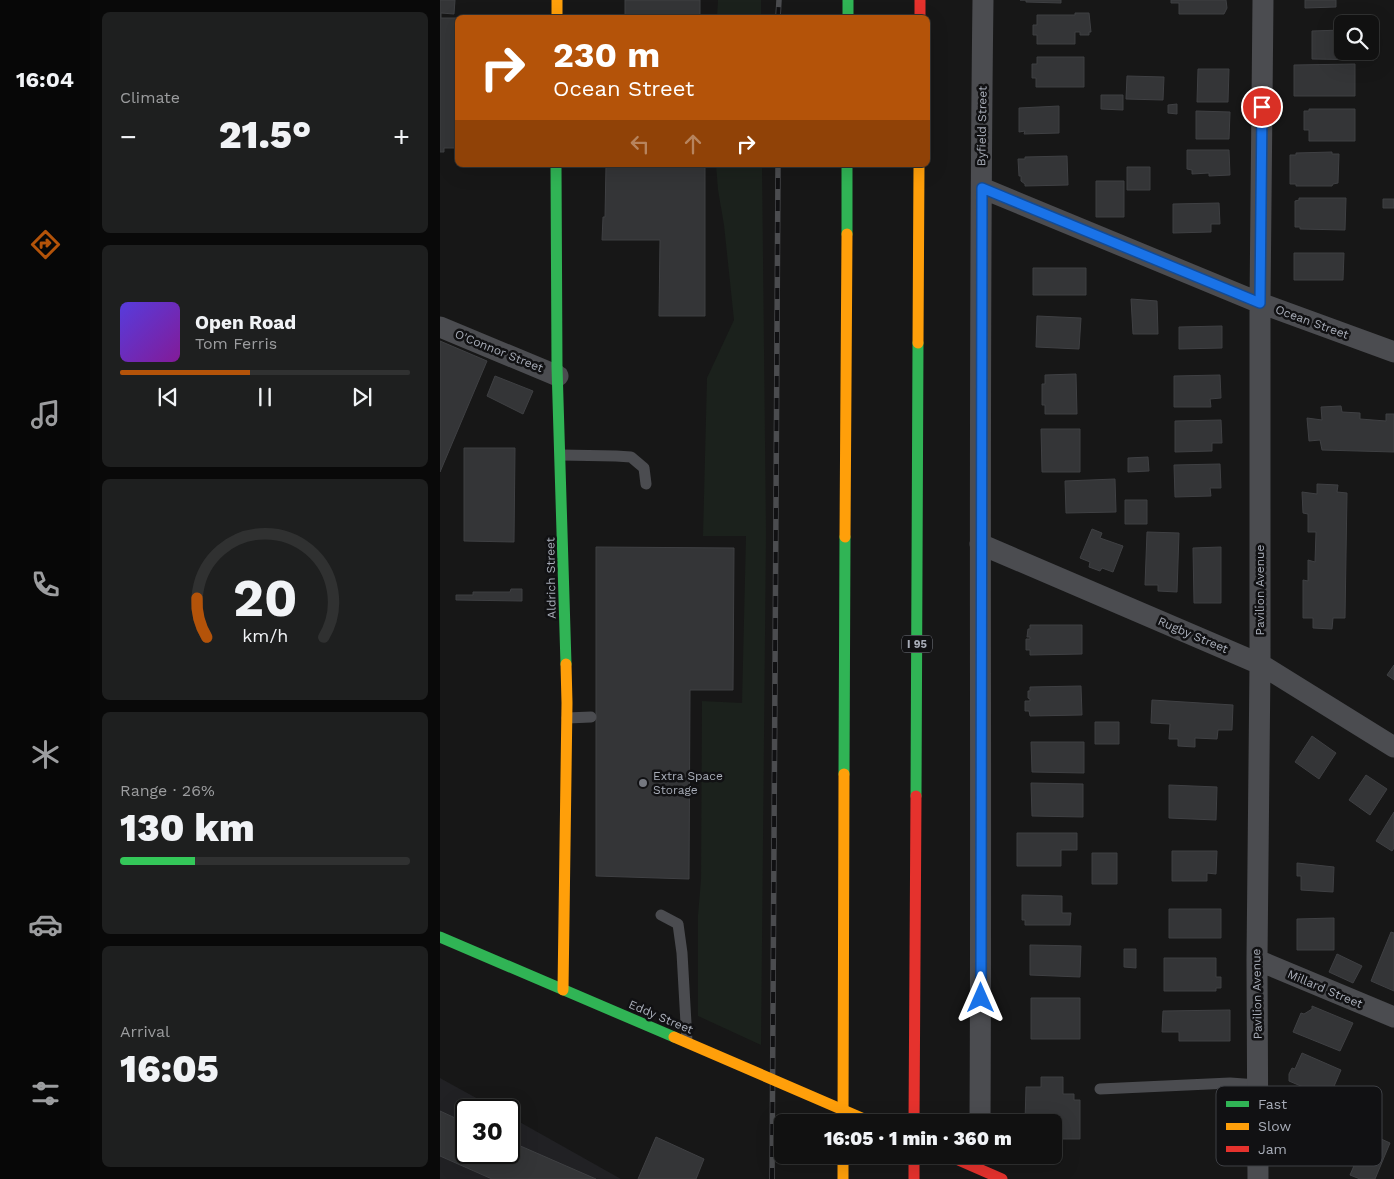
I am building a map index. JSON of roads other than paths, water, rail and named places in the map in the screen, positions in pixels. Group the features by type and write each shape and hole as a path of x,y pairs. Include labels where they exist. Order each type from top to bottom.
{"main road":[{"path":"557,0 557,15"},
{"path":"848,0 848,15"},
{"path":"920,0 920,15"},
{"name":"Aldrich Street","path":"556,167 558,376 567,718 563,990"},
{"path":"843,1114 847,167"},
{"name":"I 95","path":"914,1114 919,167"},
{"name":"Eddy Street","path":"440,937 853,1114"},
{"path":"841,1179 842,1164"},
{"path":"914,1164 914,1179"},
{"path":"968,1164 1002,1179"}],"street":[{"name":"Byfield Street","path":"980,1114 982,762 980,544 983,0"},
{"name":"Pavilion Avenue","path":"1258,1085 1260,303 1263,0"},
{"name":"Ocean Street","path":"982,188 1260,303 1394,352"},
{"name":"O'Connor Street","path":"440,327 558,376"},
{"name":"Rugby Street","path":"980,544 1260,664 1394,747"},
{"name":"Millard Street","path":"1257,960 1394,1017"},
{"name":"Pavilion Avenue","path":"1258,1166 1258,1179"}],"lane":[{"path":"560,455 631,457 644,468 646,484"},
{"path":"567,718 591,717"},
{"path":"661,915 678,924 682,953 687,1043"},
{"path":"1100,1090 1230,1083 1258,1085"}],"railway":[{"path":"778,15 779,0"},
{"path":"772,1179 778,167"}],"place":[{"name":"Extra Space Storage","path":"643,783"}]}
